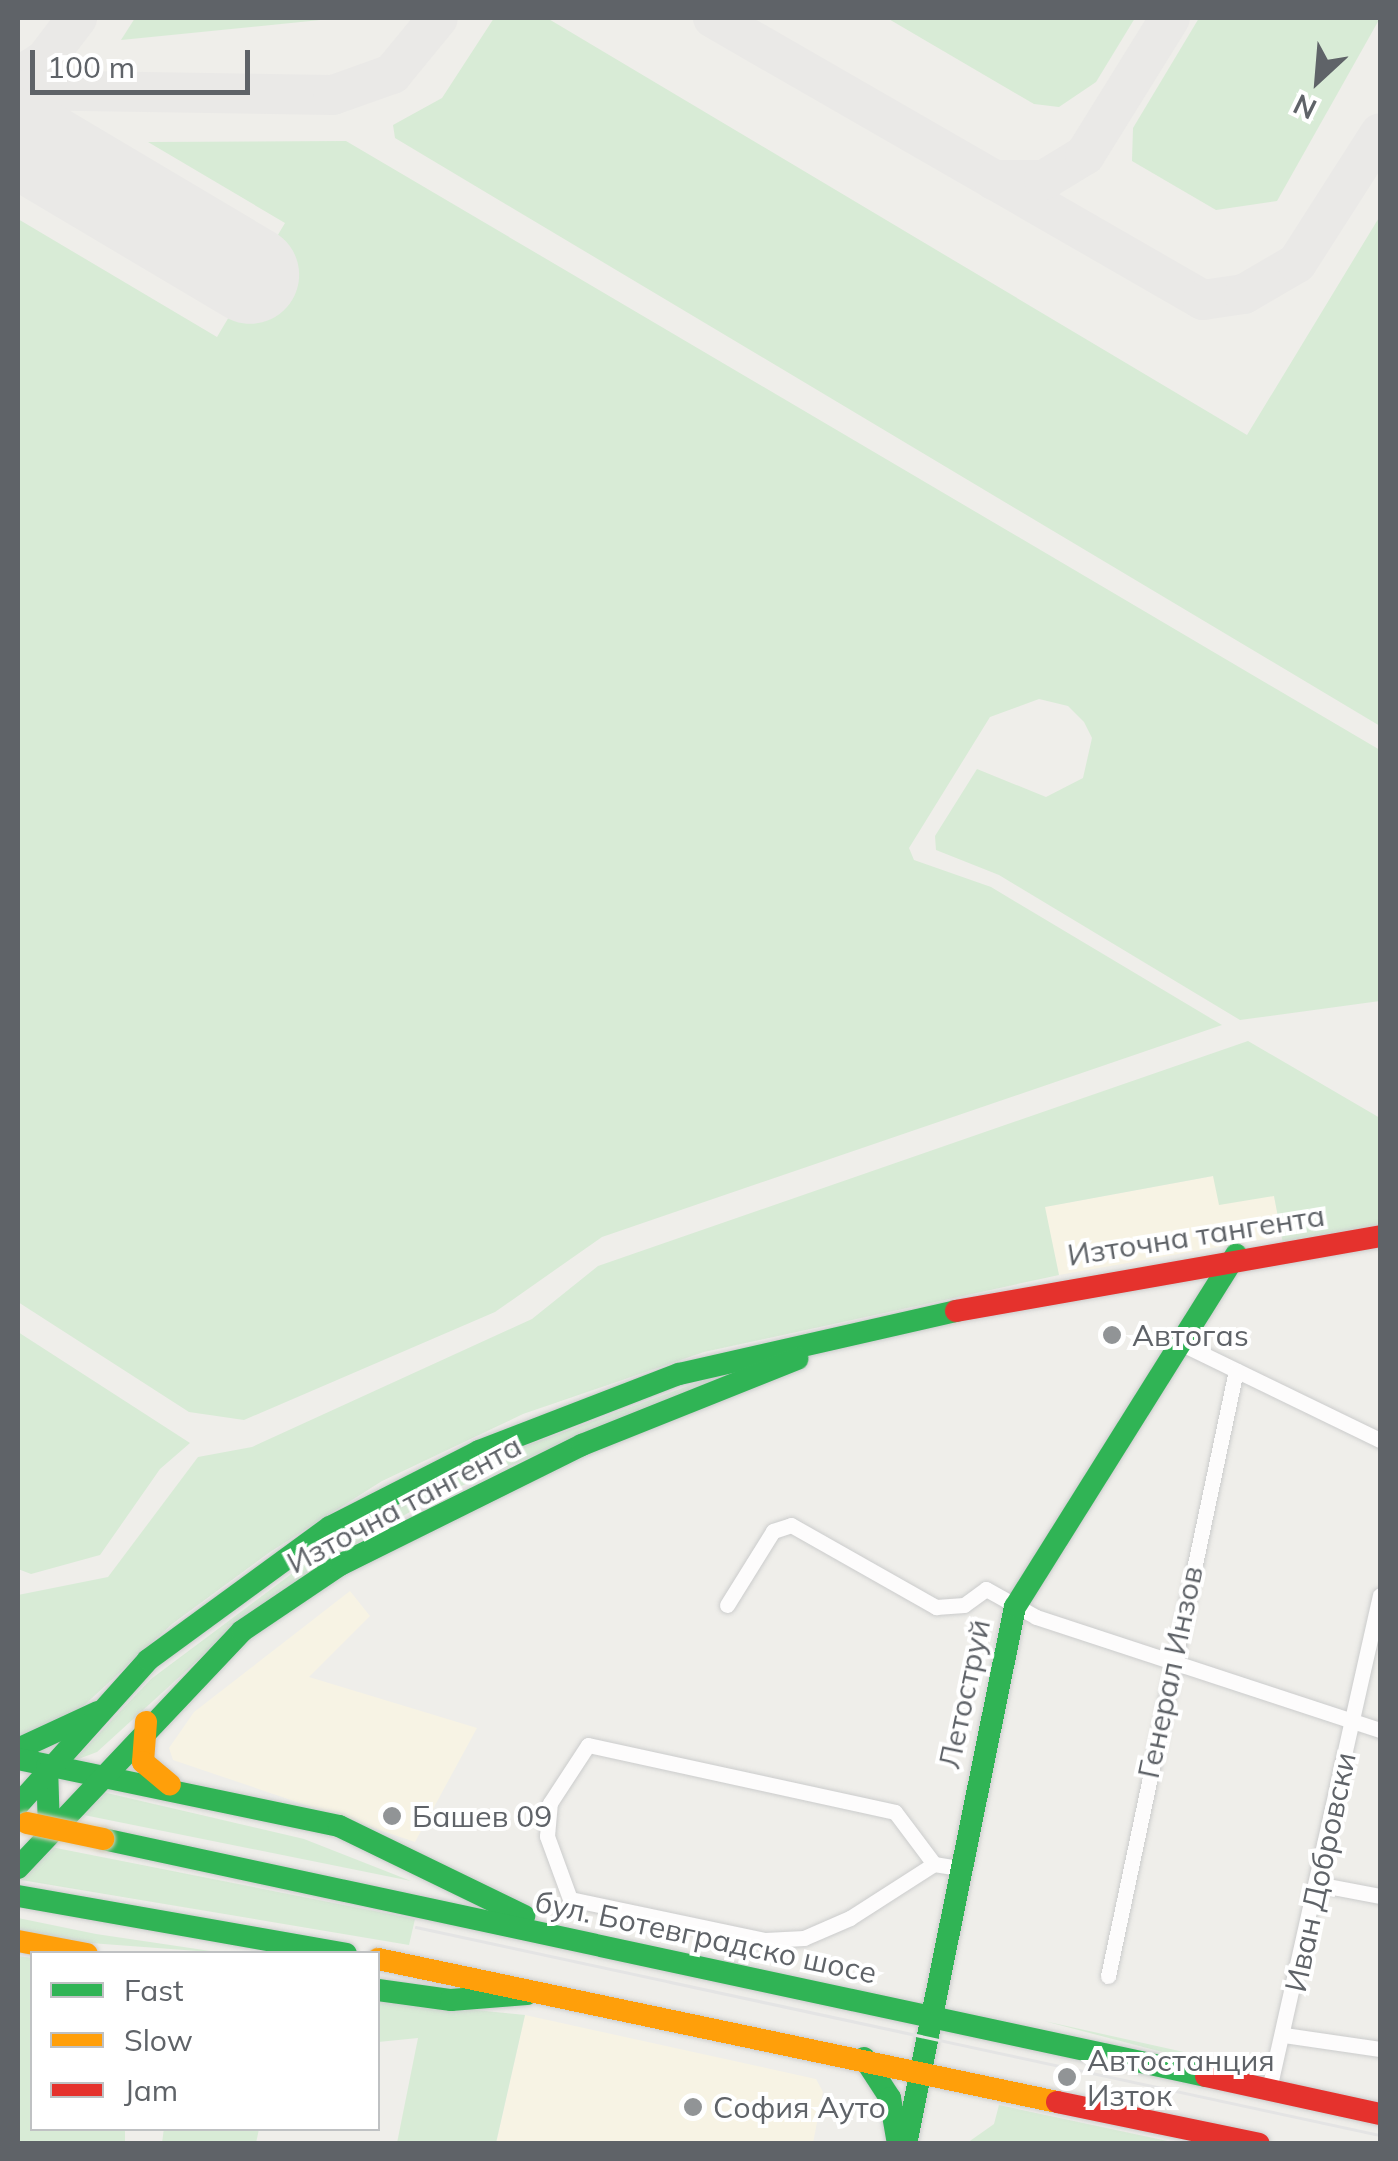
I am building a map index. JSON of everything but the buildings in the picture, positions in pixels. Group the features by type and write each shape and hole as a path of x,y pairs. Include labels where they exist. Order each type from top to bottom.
{"main road":[{"name":"Източна тангента","path":"18,1805 47,1766 98,1712 226,1598 396,1491 679,1374 1236,1255 1380,1236"},
{"name":"Летоструй","path":"902,2144 932,2016 1015,1606 1236,1255"},
{"name":"Източна тангента","path":"18,1868 49,1828 146,1722 242,1631 340,1565 582,1445 846,1339"},
{"path":"18,1750 98,1712"},
{"path":"146,1722 143,1762 174,1787"},
{"path":"18,1759 174,1787 339,1826 504,1909 606,1946"},
{"path":"47,1766 49,1828"},
{"name":"бул. Ботевградско шосе","path":"18,1821 1380,2114"},
{"path":"18,1896 328,1951"},
{"path":"18,1941 71,1951"},
{"path":"380,1959 557,1992 1259,2144"},
{"path":"380,1990 451,2000 557,1992"},
{"path":"864,2058 890,2098 902,2144"}],"street":[{"path":"1180,1343 1380,1440"},
{"name":"Генерал Инзов","path":"1108,1976 1171,1660 1236,1370"},
{"path":"727,1606 781,1523 936,1607 950,1610 986,1589 1015,1606 1380,1730"},
{"name":"Иван Добровски","path":"1269,2089 1380,1595"},
{"path":"934,1864 895,1812 588,1745 550,1802 546,1836 570,1899 765,1940 804,1938 850,1918 934,1864 960,1868"},
{"path":"1317,1884 1380,1896"},
{"path":"1284,2035 1380,2049"}],"shaded area":[{"path":"1213,1176 1274,1196 1282,1236 1059,1275 1044,1207"},
{"path":"350,1591 370,1616 309,1677 477,1728 415,1842 173,1760 169,1748 194,1712"},
{"path":"525,2015 816,2079 823,2092 813,2143 496,2144"}],"green space":[{"path":"135,18 340,18 121,40"},
{"path":"494,18 547,18 1247,435 1380,216 1380,726 395,138 393,125 442,98"},
{"path":"887,18 1135,18 1096,82 1059,107 1034,104"},
{"path":"1199,18 1380,18 1277,201 1216,210 1132,161 1133,128"},
{"path":"346,141 1380,750 1380,1001 1240,1020 999,875 936,850 935,836 977,769 1046,797 1083,778 1092,738 1084,722 1068,706 1039,699 990,717 909,848 914,860 991,887 1222,1025 602,1237 495,1312 244,1420 189,1412 18,1302 18,219 217,337 285,223 148,142"},
{"path":"1248,1041 1380,1118 1380,1236 1284,1249 1274,1196 1219,1205 1213,1176 1045,1207 1059,1275 704,1352 523,1414 382,1481 270,1552 172,1624 65,1723 18,1736 18,1595 108,1577 198,1457 252,1447 532,1319 598,1266"},
{"path":"18,1332 190,1443 160,1469 100,1555 31,1574 18,1569"},
{"path":"707,1379 716,1380 437,1496 320,1565 221,1639 97,1752 73,1761 151,1679 346,1533 457,1471"},
{"path":"94,1790 304,1839 411,1881 74,1813"},
{"path":"46,1846 415,1919 409,1945 21,1880"},
{"path":"18,1918 211,1951 37,1939 18,1934"},
{"path":"18,1956 30,1958 30,2131 125,2131 125,2143 18,2143"},
{"path":"380,2000 525,2015 496,2143 397,2143 418,2038 380,2042"},
{"path":"1044,2021 1265,2070 1250,2075"},
{"path":"999,2105 1177,2143 967,2143 994,2124"},
{"path":"164,2131 259,2131 256,2143 162,2143"}],"taxiway":[{"path":"18,77 45,60 77,18"},
{"path":"18,90 333,95 392,74 438,18"},
{"path":"713,18 1203,300 1244,294 1297,263 1380,133"},
{"path":"994,180 1044,180 1085,155 1170,18"}],"runway":[{"path":"18,137 250,275"}],"tram line":[{"path":"416,1927 1380,2135"}],"traffic: fast":[{"path":"906,2144 1015,1607 1236,1255"},
{"path":"18,1805 148,1660 330,1527 479,1451 679,1374 956,1311"},
{"path":"18,1868 242,1631 340,1565 582,1445 797,1359"},
{"path":"18,1749 98,1712"},
{"path":"18,1759 339,1826 524,1916"},
{"path":"47,1766 49,1828"},
{"path":"103,1839 1206,2076"},
{"path":"18,1896 329,1951"},
{"path":"380,1990 451,2000 527,1994"},
{"path":"864,2058 890,2098 898,2144"}],"traffic: slow":[{"path":"146,1722 143,1762 170,1785"},
{"path":"27,1823 103,1839"},
{"path":"18,1941 71,1951"},
{"path":"380,1959 1057,2102"}],"traffic: jam":[{"path":"956,1311 1380,1236"},
{"path":"1206,2076 1380,2114"},
{"path":"1057,2102 1259,2144"}],"place":[{"name":"Автогаѕ","path":"1112,1335"},
{"name":"Башев 09","path":"392,1816"},
{"name":"Автостанция Изток","path":"1067,2077"},
{"name":"София Ауто","path":"693,2107"}]}
